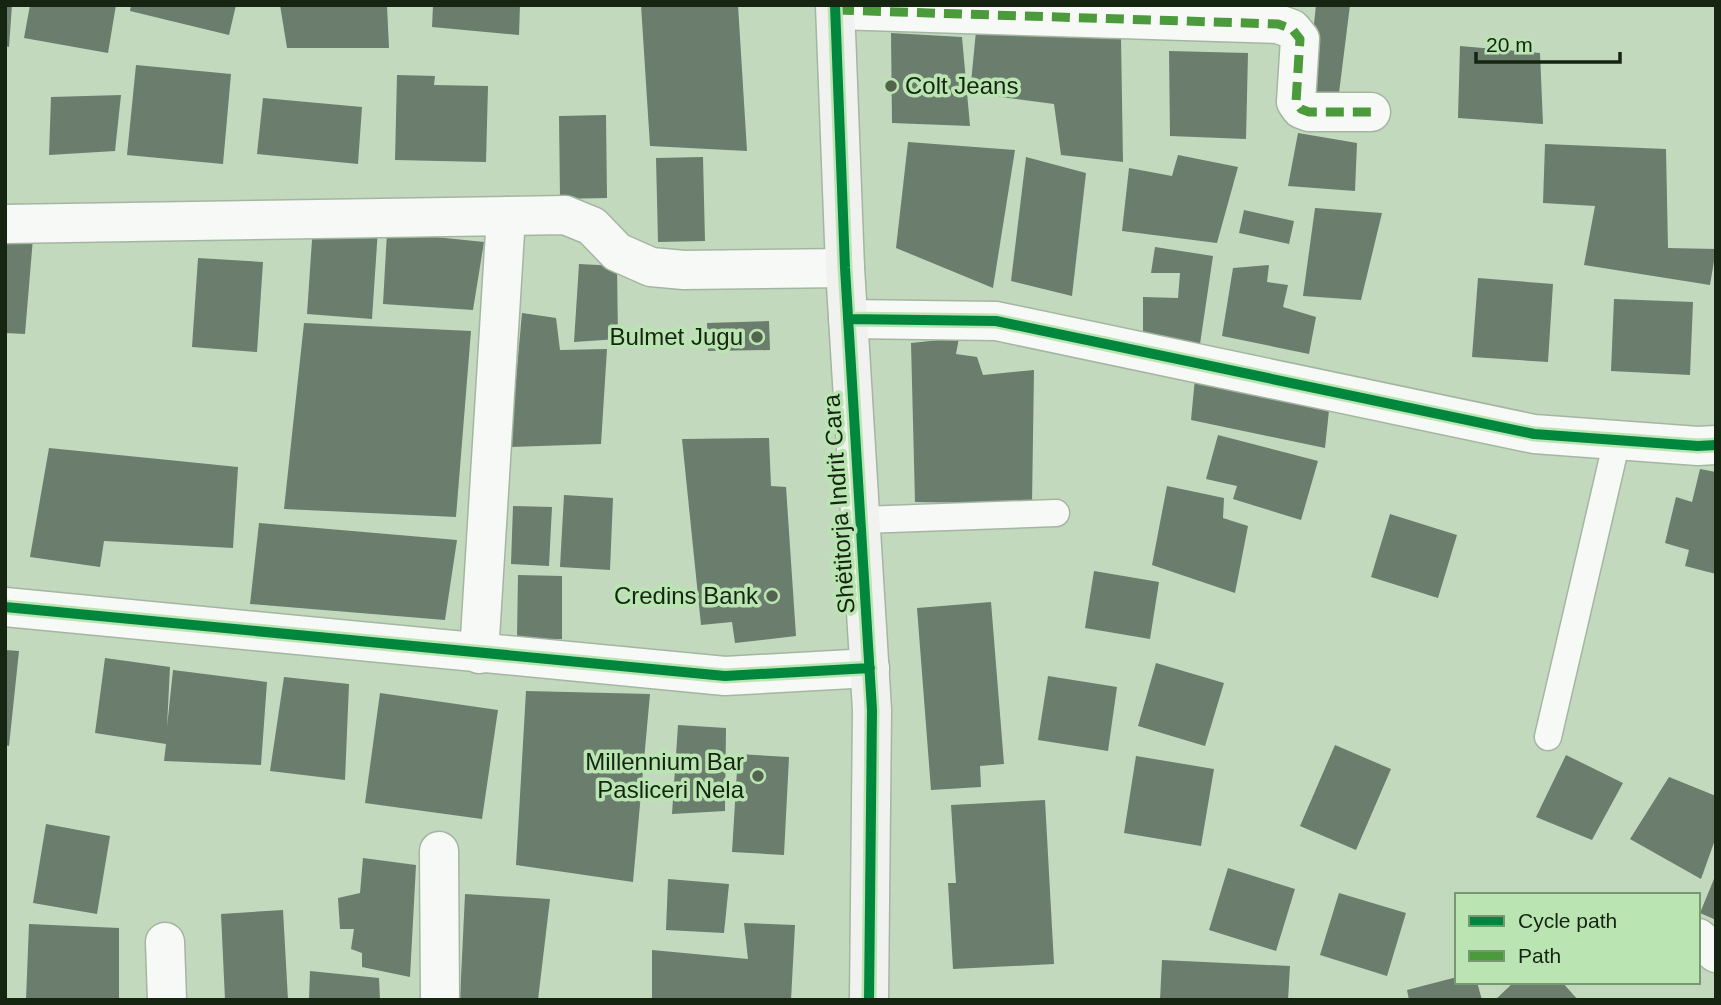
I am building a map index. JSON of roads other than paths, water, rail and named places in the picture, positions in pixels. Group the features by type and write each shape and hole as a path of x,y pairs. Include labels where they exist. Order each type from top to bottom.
{"main road":[{"name":"Shëtitorja Indrit Cara","path":"836,8 845,268 872,710 869,1000"}],"street":[{"path":"836,8 1278,24 1292,29 1300,39 1296,102 1301,109 1309,112 1371,112"},
{"path":"5,224 565,215 592,226 617,252 651,267 684,270 845,268"},
{"path":"479,654 506,216"},
{"path":"848,319 996,321 1535,434 1716,444"},
{"path":"5,607 725,676 870,668"},
{"path":"439,851 440,1000"},
{"path":"1700,940 1716,953"},
{"path":"165,942 167,1000"}],"lane":[{"path":"1548,737 1617,440"},
{"path":"862,520 1056,513"}],"place":[{"name":"Colt Jeans","path":"891,86"},
{"name":"Bulmet Jugu","path":"757,337"},
{"name":"Credins Bank","path":"772,596"},
{"name":"Millennium Bar Pasliceri Nela","path":"758,776"}]}
